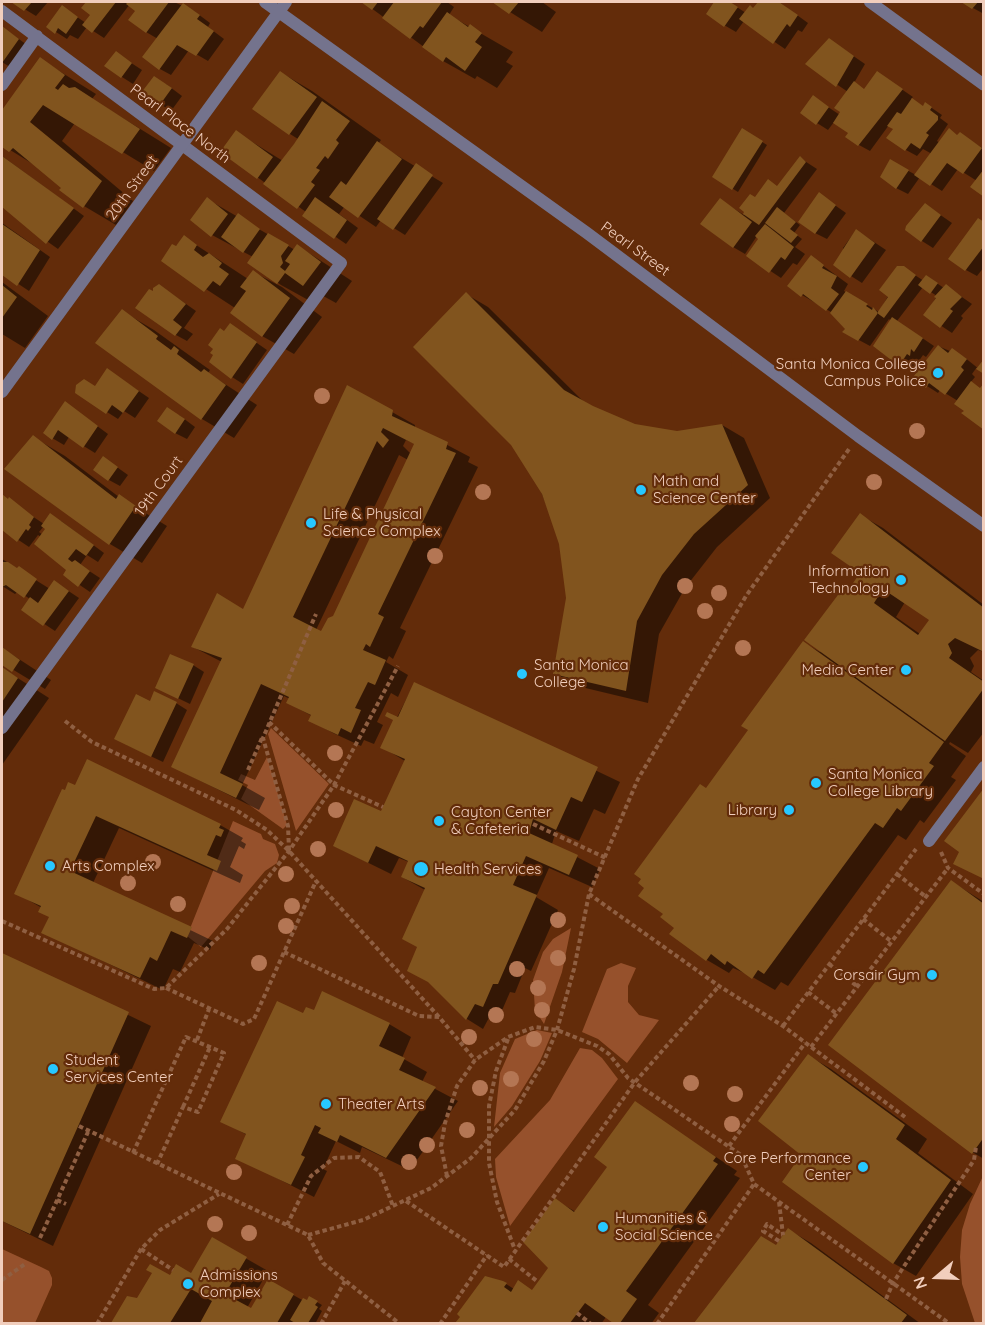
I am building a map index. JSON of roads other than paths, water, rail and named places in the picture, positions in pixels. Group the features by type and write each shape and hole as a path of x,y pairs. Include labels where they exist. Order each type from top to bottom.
{"street":[{"name":"Pearl Street","path":"265,2 282,6 588,232 858,436 984,526"},
{"path":"870,2 984,85"},
{"name":"20th Street","path":"2,392 282,6"},
{"name":"Pearl Place North","path":"2,11 341,263"},
{"path":"2,85 37,36"},
{"name":"19th Court","path":"2,728 341,263"},
{"path":"929,841 984,767"}],"place":[{"name":"Santa Monica College Campus Police","path":"938,373"},
{"name":"Math and Science Center","path":"641,490"},
{"name":"Life & Physical Science Complex","path":"311,523"},
{"name":"Information Technology","path":"901,580"},
{"name":"Media Center","path":"906,670"},
{"name":"Santa Monica College","path":"522,674"},
{"name":"Santa Monica College Library","path":"816,783"},
{"name":"Library","path":"789,810"},
{"name":"Cayton Center & Cafeteria","path":"439,821"},
{"name":"Arts Complex","path":"50,866"},
{"name":"Health Services","path":"421,869"},
{"name":"Corsair Gym","path":"932,975"},
{"name":"Student Services Center","path":"53,1069"},
{"name":"Theater Arts","path":"326,1104"},
{"name":"Core Performance Center","path":"863,1167"},
{"name":"Humanities & Social Science","path":"603,1227"},
{"name":"Admissions Complex","path":"188,1284"}]}
